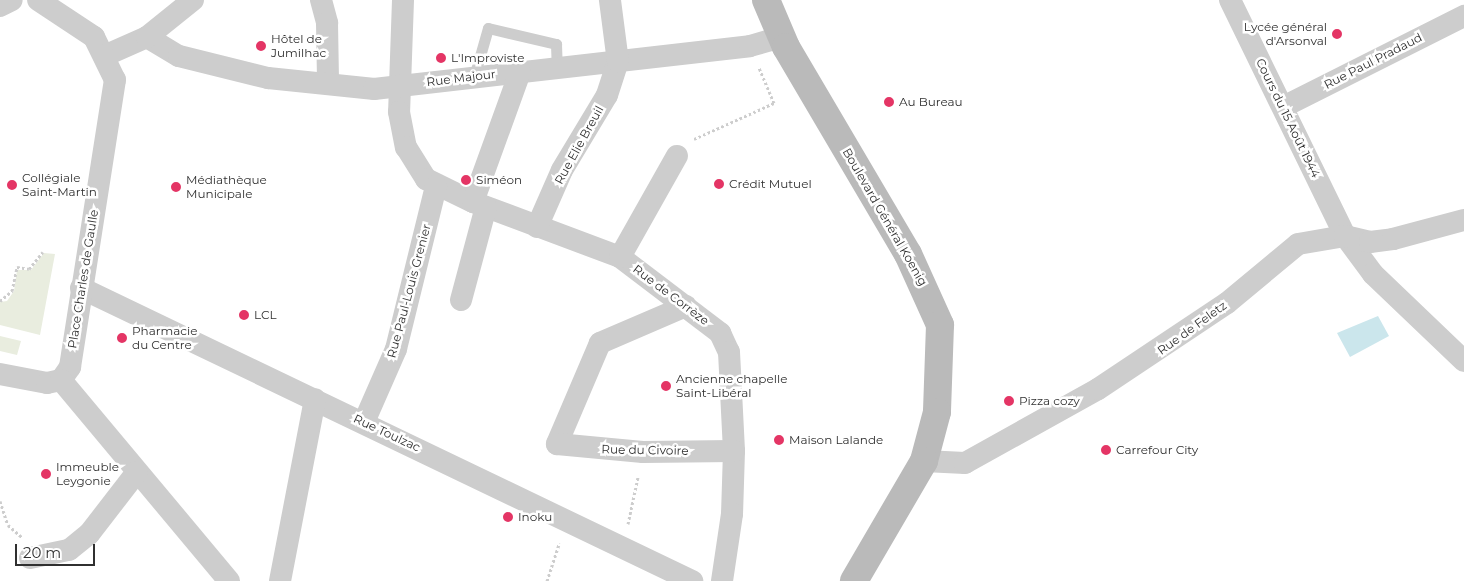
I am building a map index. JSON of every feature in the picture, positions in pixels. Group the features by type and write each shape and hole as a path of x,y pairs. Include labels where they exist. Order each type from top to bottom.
{"main road":[{"name":"Boulevard Général Koenig","path":"766,0 782,37 908,254 940,325 937,412 924,461 854,581"}],"street":[{"path":"0,6 12,0"},
{"name":"Place Charles de Gaulle","path":"38,0 81,25 104,56 115,80 70,367 61,380"},
{"path":"104,56 147,37 192,0"},
{"path":"321,0 327,23 328,83"},
{"name":"Rue de Corrèze","path":"404,0 399,112 406,146 414,163 436,186 479,205 620,257 720,333 730,352 734,451 732,514 722,581"},
{"path":"610,0 618,62"},
{"name":"Cours du 15 Août 1944","path":"1230,0 1345,236 1373,274 1464,361"},
{"name":"Rue Paul Pradaud","path":"1283,107 1464,16"},
{"name":"Rue Majour","path":"147,37 179,56 268,78 374,89 750,46 782,37"},
{"name":"Rue Elie Breuil","path":"537,226 562,170 607,95 618,62"},
{"path":"461,300 479,205 520,72"},
{"path":"620,257 684,148"},
{"name":"Rue Paul-Louis Grenier","path":"364,422 396,349 436,186"},
{"name":"Rue de Feletz","path":"924,461 964,463 1157,353 1298,244 1345,236 1370,242 1393,239 1464,220"},
{"name":"Rue Toulzac","path":"81,288 624,546 692,581"},
{"name":"Rue du Civoire","path":"686,306 600,344 557,444 643,452 734,451"},
{"path":"0,374 47,383 61,380 229,581"},
{"path":"280,581 314,399"},
{"path":"30,558 69,550 89,534 137,472"}],"lane":[{"path":"474,77 488,28 556,44 557,68"}],"path":[{"path":"684,148 774,103 750,46"},
{"path":"0,301 12,291 17,267 29,269 43,252"},
{"path":"624,546 643,452"},
{"path":"0,501 8,525 20,533 30,558"},
{"path":"548,581 566,519"}],"shaded area":[{"path":"44,253 55,254 40,335 0,325 0,302 7,301 14,291 17,270 31,270"},
{"path":"0,336 21,341 17,355 0,351"}],"water":[{"path":"1378,316 1389,336 1350,357 1337,333"}],"place":[{"name":"Lycée général d'Arsonval","path":"1337,34"},
{"name":"Hôtel de Jumilhac","path":"261,46"},
{"name":"L'Improviste","path":"441,58"},
{"name":"Au Bureau","path":"889,102"},
{"name":"Siméon","path":"466,180"},
{"name":"Crédit Mutuel","path":"719,184"},
{"name":"Collégiale Saint-Martin","path":"12,185"},
{"name":"Médiathèque Municipale","path":"176,187"},
{"name":"LCL","path":"244,315"},
{"name":"Pharmacie du Centre","path":"122,338"},
{"name":"Ancienne chapelle Saint-Libéral","path":"666,386"},
{"name":"Pizza cozy","path":"1009,401"},
{"name":"Maison Lalande","path":"779,440"},
{"name":"Carrefour City","path":"1106,450"},
{"name":"Immeuble Leygonie","path":"46,474"},
{"name":"Inoku","path":"508,517"}]}
